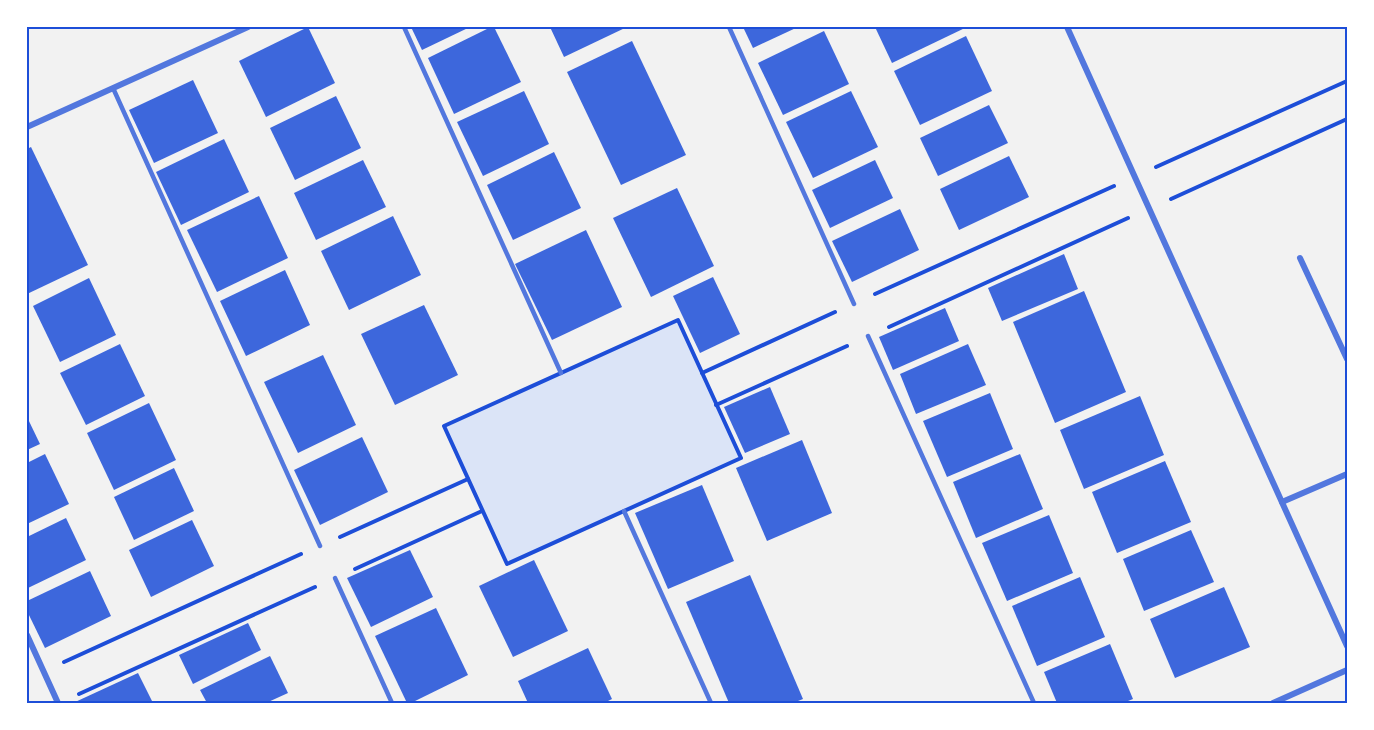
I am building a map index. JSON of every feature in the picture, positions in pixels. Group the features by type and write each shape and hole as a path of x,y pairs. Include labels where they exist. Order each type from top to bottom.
{"street":[{"path":"27,127 248,27"},
{"path":"1067,27 1347,646"},
{"path":"1300,258 1347,359"},
{"path":"1282,502 1347,474"},
{"path":"27,635 58,703"},
{"path":"1273,703 1347,670"}],"lane":[{"path":"404,27 561,373"},
{"path":"729,27 854,304"},
{"path":"114,88 320,546"},
{"path":"868,336 1034,703"},
{"path":"624,511 711,703"},
{"path":"335,578 392,703"}],"path":[{"path":"1347,81 702,373 716,405 1347,119"},
{"path":"44,671 468,479 483,511 58,703"}],"shaded area":[{"path":"678,320 741,458 507,564 444,426"}],"building":[{"path":"308,27 335,83 266,117 239,61"},
{"path":"411,27 470,27 422,50"},
{"path":"494,27 521,82 454,114 428,58"},
{"path":"550,27 627,27 564,57"},
{"path":"743,27 798,27 753,48"},
{"path":"875,27 967,27 892,63"},
{"path":"824,31 849,84 783,115 758,63"},
{"path":"966,36 992,91 920,125 894,71"},
{"path":"632,41 686,155 621,185 567,72"},
{"path":"193,80 218,133 154,163 129,110"},
{"path":"524,91 549,144 483,176 457,122"},
{"path":"851,91 878,147 813,178 786,122"},
{"path":"336,96 361,148 295,180 270,128"},
{"path":"989,105 1008,143 938,176 920,138"},
{"path":"224,139 249,192 181,225 156,172"},
{"path":"31,147 88,265 27,294 27,149"},
{"path":"554,152 581,208 513,240 487,185"},
{"path":"1009,156 1029,197 959,230 940,189"},
{"path":"363,160 386,207 316,240 294,193"},
{"path":"875,160 893,198 830,228 812,190"},
{"path":"677,188 714,266 651,297 613,218"},
{"path":"259,196 288,258 217,292 187,230"},
{"path":"900,209 919,250 852,282 832,241"},
{"path":"393,216 421,275 349,310 321,251"},
{"path":"586,230 622,307 552,340 515,264"},
{"path":"1064,254 1078,289 1002,321 988,288"},
{"path":"285,270 310,325 246,356 220,301"},
{"path":"713,277 740,334 700,353 673,296"},
{"path":"89,278 116,335 60,362 33,306"},
{"path":"1084,291 1126,392 1055,423 1013,322"},
{"path":"424,305 458,375 395,405 361,334"},
{"path":"945,308 959,341 893,370 879,337"},
{"path":"120,344 145,396 86,425 60,373"},
{"path":"968,344 986,385 916,414 900,374"},
{"path":"323,355 356,425 298,453 264,382"},
{"path":"770,387 790,434 745,453 724,407"},
{"path":"990,393 1013,449 947,477 923,421"},
{"path":"1140,396 1164,455 1084,489 1060,430"},
{"path":"149,403 176,460 114,490 87,433"},
{"path":"27,417 40,444 27,450"},
{"path":"362,437 388,492 320,525 294,470"},
{"path":"802,440 832,513 767,541 736,468"},
{"path":"45,454 69,504 27,524 27,463"},
{"path":"1020,454 1043,509 976,538 953,482"},
{"path":"1165,461 1191,522 1117,553 1092,492"},
{"path":"174,468 194,511 134,540 114,497"},
{"path":"702,485 734,561 668,589 635,513"},
{"path":"1049,515 1073,573 1007,601 982,543"},
{"path":"66,518 86,560 28,588 27,537"},
{"path":"192,520 214,566 151,597 129,550"},
{"path":"1191,530 1214,582 1144,611 1123,559"},
{"path":"410,550 433,597 371,627 347,578"},
{"path":"534,560 568,631 513,657 479,586"},
{"path":"90,571 111,616 45,648 27,611 27,601"},
{"path":"750,575 803,699 793,703 729,703 686,602"},
{"path":"1080,577 1105,637 1037,666 1012,606"},
{"path":"1224,587 1250,647 1175,678 1150,619"},
{"path":"436,608 468,675 407,703 375,636"},
{"path":"248,623 261,650 193,684 179,655"},
{"path":"1110,644 1133,699 1123,703 1057,703 1044,672"},
{"path":"588,648 612,699 604,703 528,703 518,681"},
{"path":"270,656 288,693 266,703 207,703 200,690"},
{"path":"138,673 153,703 73,703"}]}
